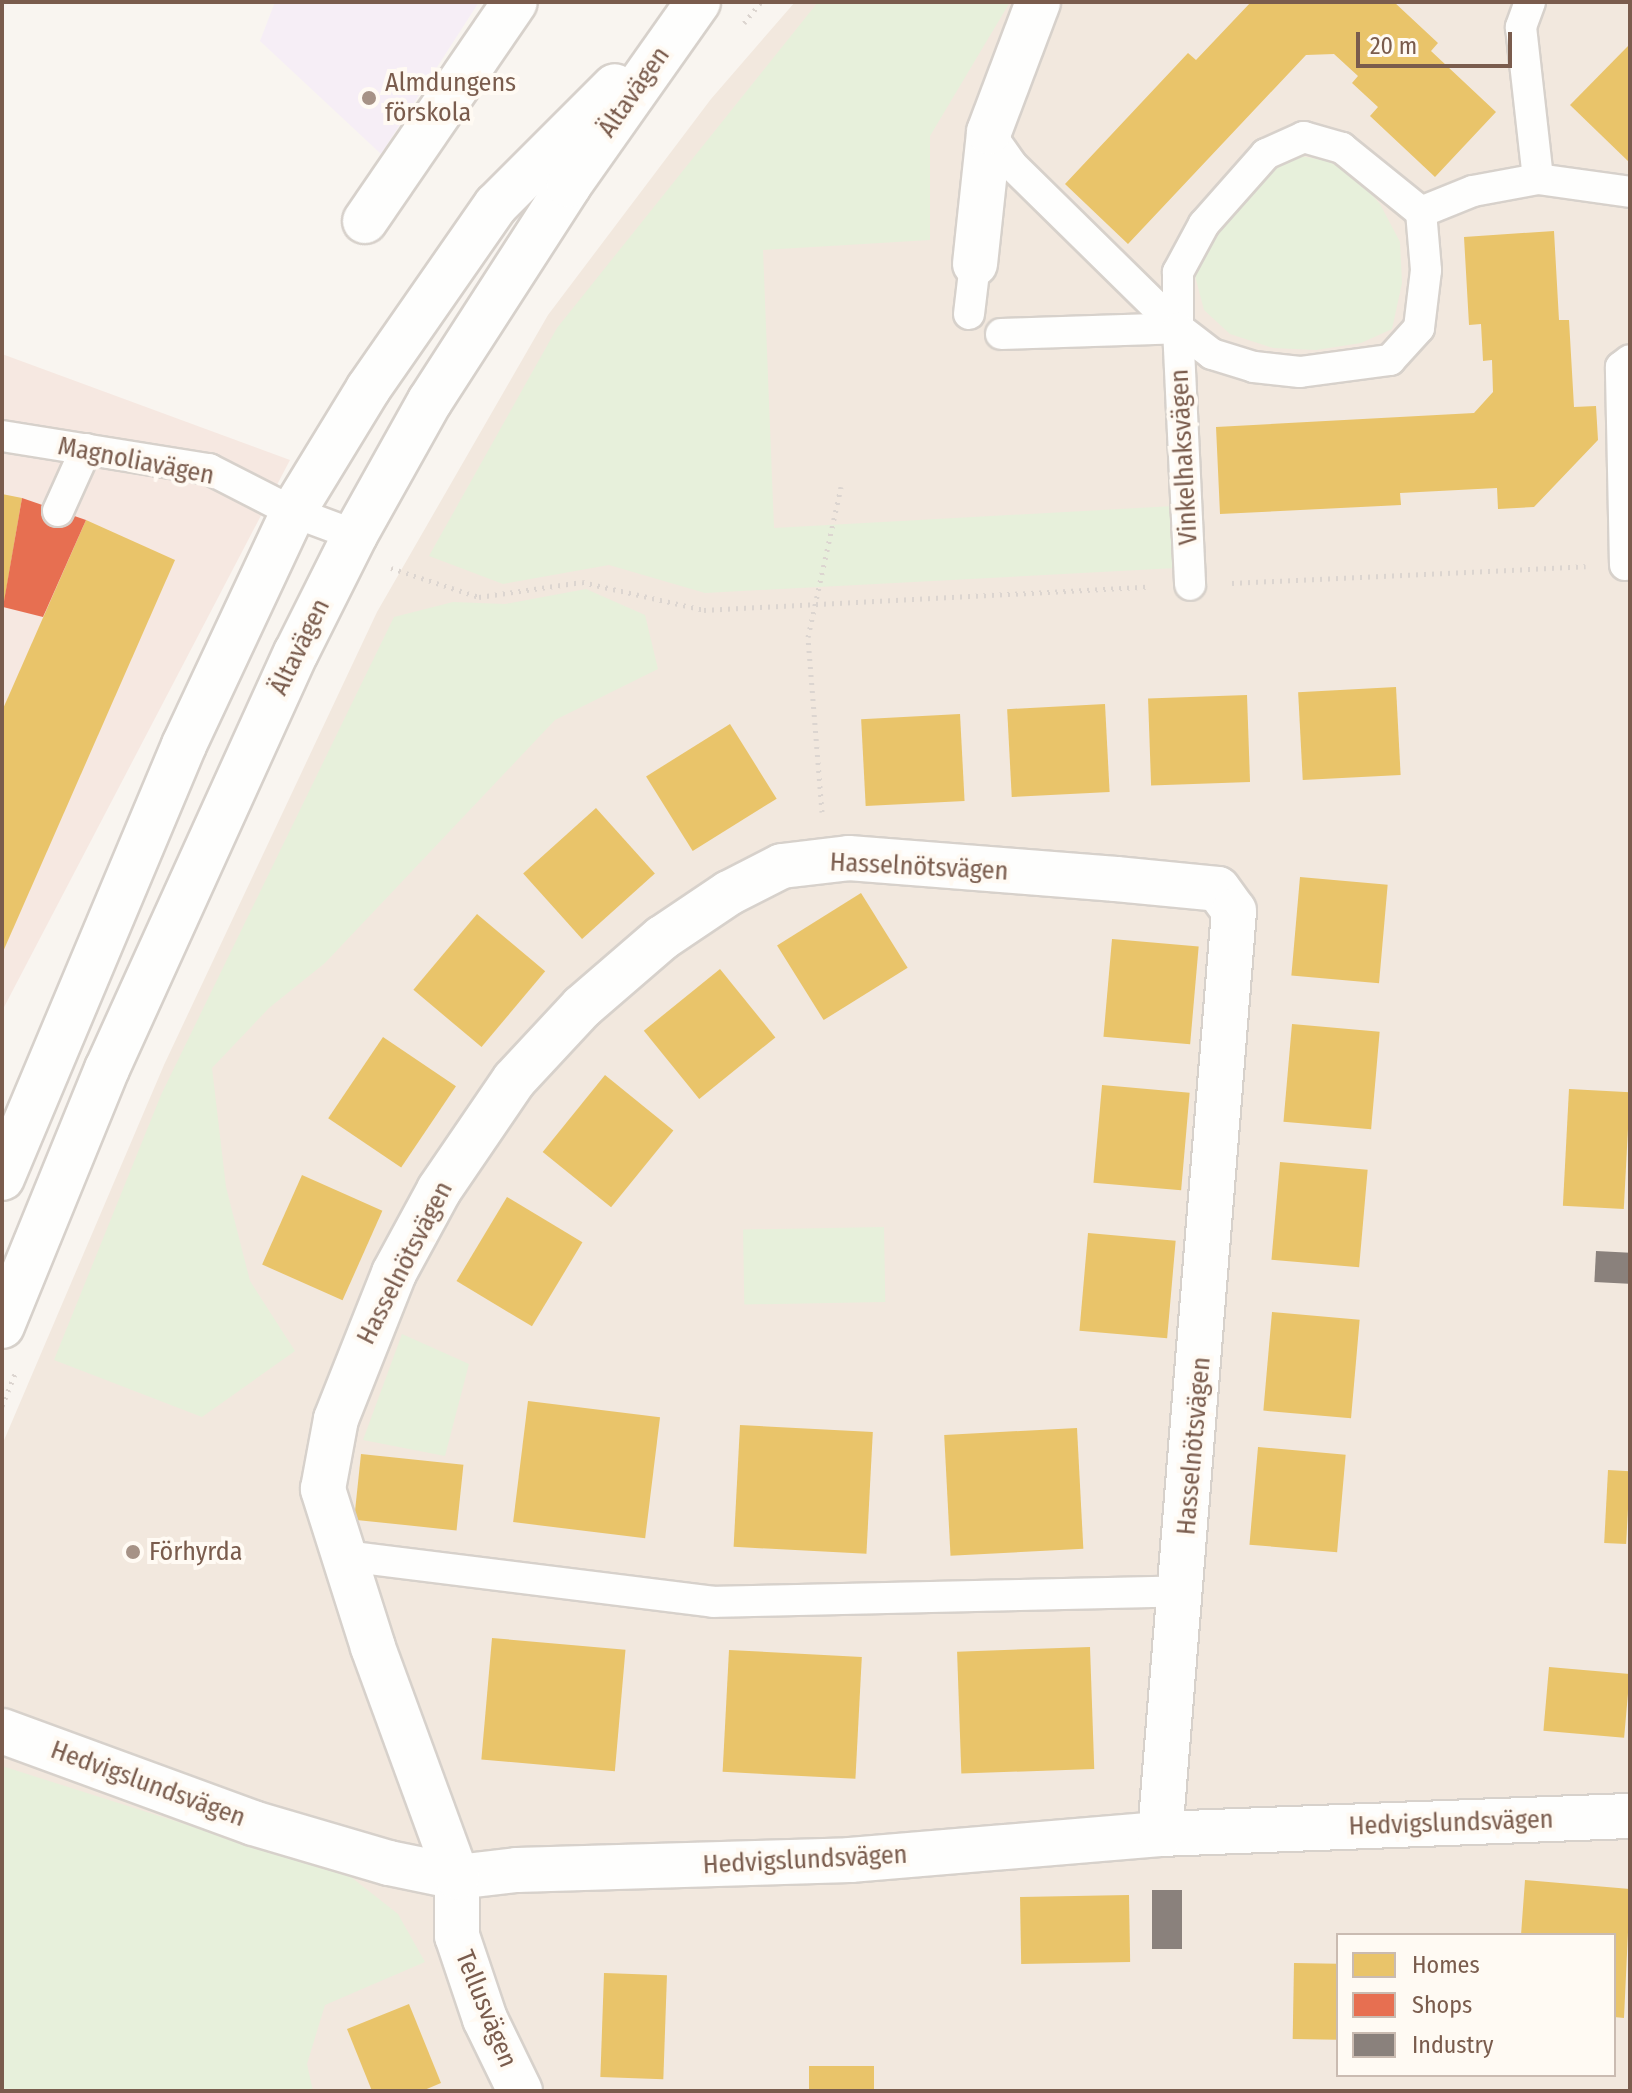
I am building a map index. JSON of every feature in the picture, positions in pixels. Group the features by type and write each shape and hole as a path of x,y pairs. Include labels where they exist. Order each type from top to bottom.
{"street":[{"path":"365,221 515,2"},
{"path":"975,264 1000,148 1038,2"},
{"name":"Ältavägen","path":"2,1178 184,745 293,512 368,389 496,205 693,8"},
{"name":"Ältavägen","path":"11,1344 107,1069 296,653 355,535 430,401 512,274 693,8"},
{"name":"Hasselnötsvägen","path":"457,1877 323,1489 336,1419 359,1352 439,1190 514,1080 582,1007 662,938 729,893 782,866 849,858 1218,889 1234,911 1182,1591 1160,1834"},
{"name":"Hedvigslundsvägen","path":"2,1731 253,1823 389,1863 457,1877 517,1870 850,1860 1160,1834 1630,1816"},
{"name":"Tellusvägen","path":"457,1877 457,1936 485,2019 520,2091"}],"lane":[{"path":"1530,2 1521,27 1538,179"},
{"name":"Vinkelhaksvägen","path":"1000,148 1178,328 1212,354 1254,367 1300,372 1390,360 1419,328 1426,270 1421,212 1342,148 1304,137 1266,154 1204,224 1178,272 1178,328 1190,585"},
{"path":"1421,212 1473,191 1538,179 1630,192"},
{"path":"969,314 975,264"},
{"path":"1001,334 1178,328"},
{"path":"1625,565 1621,367 1630,360"},
{"name":"Magnoliavägen","path":"2,436 209,469 293,512 355,535"},
{"path":"58,511 86,449"},
{"path":"345,1556 713,1602 1182,1591"}],"path":[{"path":"741,26 761,2"},
{"path":"825,860 808,637 813,603 841,487"},
{"path":"395,555 386,567 479,597 582,582 704,610 1625,565"},
{"path":"2,1406 11,1344"}],"shaded area":[{"name":"Almdungens förskola","path":"275,2 479,2 381,154 260,41"},
{"path":"795,2 1630,2 1630,2091 2,2091 2,1445 164,1065 377,612 548,315 711,99"},
{"path":"2,354 290,460 2,1011"}],"green space":[{"path":"818,2 1010,2 930,136 930,240 763,250 774,528 1174,506 1176,568 705,593 609,565 503,584 429,556 557,328"},
{"path":"1295,155 1328,161 1356,177 1380,204 1400,242 1402,283 1392,329 1361,343 1316,350 1273,348 1230,334 1204,310 1194,272 1211,236 1271,167"},
{"path":"586,589 645,615 658,669 555,720 325,963 269,1008 212,1068 226,1187 250,1281 295,1351 202,1417 54,1360 161,1095 394,617 453,602 505,604"},
{"path":"884,1227 885,1302 744,1304 743,1229"},
{"path":"402,1334 469,1364 445,1456 363,1440"},
{"path":"2,1766 351,1877 398,1914 425,1962 325,2005 307,2064 313,2091 2,2091"}],"building: Homes":[{"path":"1251,2 1394,2 1438,43 1431,51 1496,112 1435,177 1370,116 1378,107 1352,83 1358,76 1334,54 1306,55 1128,244 1065,184 1188,53 1196,60"},
{"path":"1630,44 1630,163 1570,105"},
{"path":"1554,231 1559,320 1569,320 1574,407 1596,406 1598,440 1534,507 1498,509 1497,488 1400,493 1401,505 1220,514 1216,427 1474,413 1493,392 1492,360 1483,361 1481,324 1469,325 1464,237"},
{"path":"2,494 22,498 4,603 2,603"},
{"path":"86,520 175,560 2,954 2,711"},
{"path":"1396,687 1401,775 1303,780 1298,692"},
{"path":"1247,695 1250,782 1151,785 1148,698"},
{"path":"1105,704 1110,792 1012,797 1007,709"},
{"path":"960,714 965,801 866,806 861,719"},
{"path":"730,724 777,799 693,851 646,776"},
{"path":"596,808 655,873 582,939 523,874"},
{"path":"1300,877 1388,885 1379,983 1291,976"},
{"path":"861,893 908,968 824,1020 777,945"},
{"path":"477,914 545,971 482,1047 413,990"},
{"path":"1112,939 1199,947 1190,1044 1103,1037"},
{"path":"720,969 775,1037 699,1099 644,1031"},
{"path":"1292,1024 1380,1032 1371,1129 1283,1122"},
{"path":"383,1037 456,1086 401,1167 328,1118"},
{"path":"605,1075 673,1130 611,1207 543,1152"},
{"path":"1102,1085 1190,1093 1181,1190 1093,1183"},
{"path":"1569,1089 1630,1092 1624,1209 1563,1206"},
{"path":"1280,1162 1368,1170 1359,1267 1271,1260"},
{"path":"302,1175 382,1211 343,1300 262,1265"},
{"path":"507,1197 582,1242 532,1326 457,1281"},
{"path":"1088,1233 1176,1241 1167,1338 1079,1331"},
{"path":"1272,1312 1360,1320 1351,1418 1263,1411"},
{"path":"528,1401 660,1417 645,1538 513,1522"},
{"path":"740,1425 873,1432 866,1554 734,1547"},
{"path":"1077,1428 1083,1549 951,1556 944,1435"},
{"path":"1258,1447 1346,1455 1337,1552 1249,1545"},
{"path":"361,1454 463,1465 457,1530 354,1520"},
{"path":"1608,1470 1630,1471 1626,1544 1604,1543"},
{"path":"492,1638 625,1650 615,1771 481,1760"},
{"path":"1090,1647 1094,1769 961,1774 957,1652"},
{"path":"729,1650 862,1657 855,1779 723,1772"},
{"path":"1549,1667 1630,1674 1624,1738 1543,1731"},
{"path":"1525,1880 1630,1889 1624,2018 1616,2017 1616,1933 1521,1933"},
{"path":"1129,1895 1130,1962 1021,1964 1020,1897"},
{"path":"1294,1963 1336,1964 1336,2040 1293,2039"},
{"path":"604,1973 667,1975 663,2079 600,2077"},
{"path":"409,2004 441,2083 422,2091 372,2091 347,2029"},
{"path":"809,2066 874,2066 874,2091 809,2091"}],"building: Shops":[{"path":"22,498 86,520 43,617 3,607"}],"building: Industry":[{"path":"1596,1251 1630,1253 1628,1284 1594,1282"},
{"path":"1152,1890 1182,1890 1182,1949 1152,1949"}],"place":[{"name":"Almdungens förskola","path":"369,98"},
{"name":"Förhyrda","path":"133,1552"}]}
